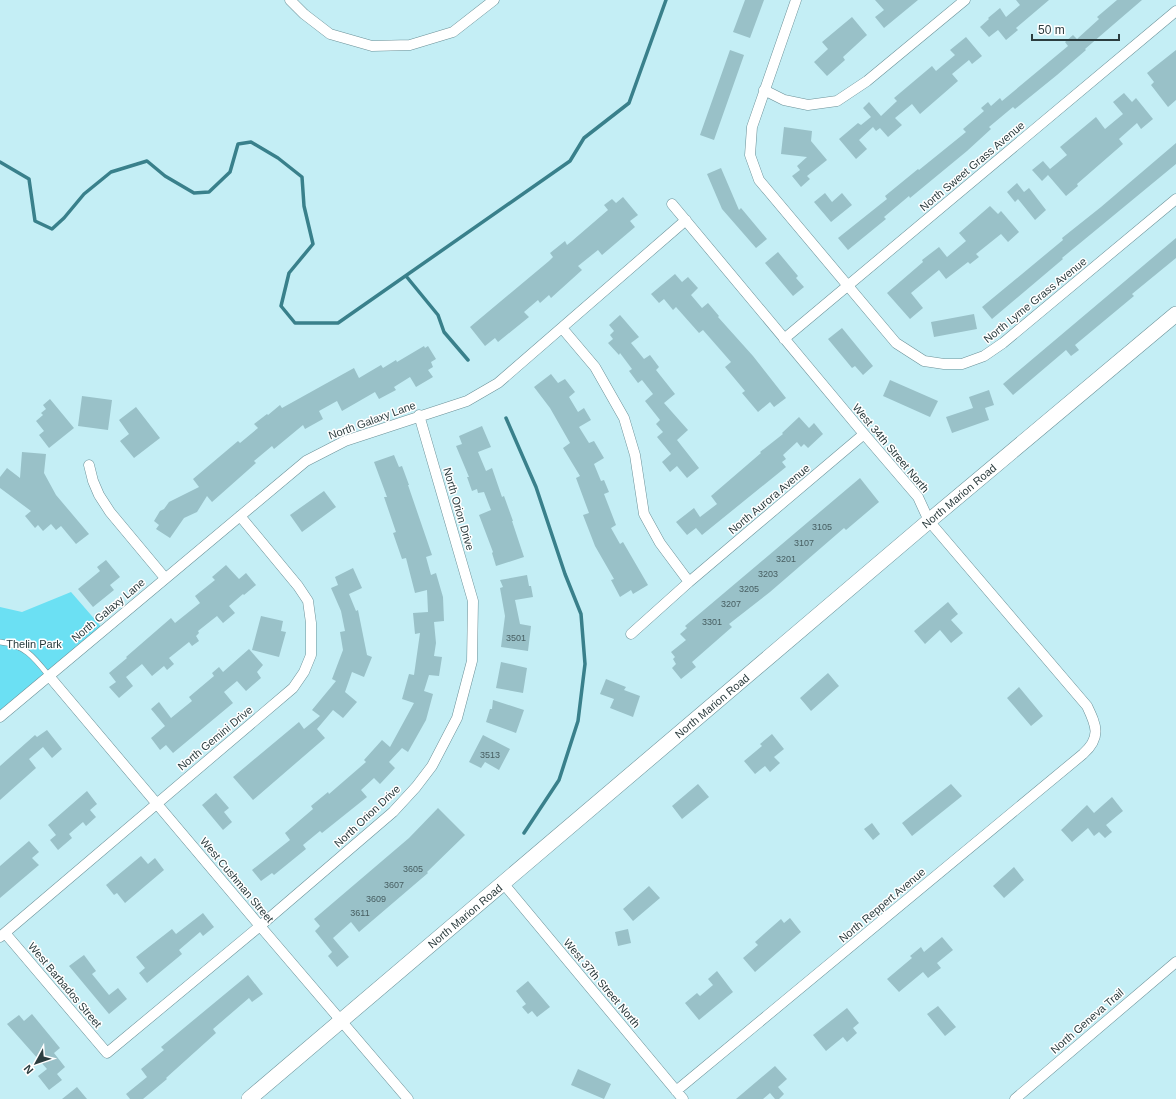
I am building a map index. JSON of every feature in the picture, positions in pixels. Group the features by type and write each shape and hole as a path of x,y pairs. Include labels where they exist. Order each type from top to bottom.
{"main road":[{"name":"North Marion Road","path":"249,1099 929,521 1176,314"}],"street":[{"path":"290,0 304,14 330,34 372,46 410,45 453,32 494,0"},
{"name":"North Lyme Grass Avenue","path":"796,0 752,127 750,155 759,180 896,344 924,361 944,364 962,364 984,356 1003,343 1176,199"},
{"path":"764,90 784,100 808,105 837,101 868,81 965,0"},
{"name":"North Sweet Grass Avenue","path":"784,339 1176,11"},
{"name":"West 34th Street North","path":"672,204 918,497 929,521 1087,706 1096,731"},
{"name":"North Galaxy Lane","path":"0,717 306,461 345,441 467,400 498,383 686,220"},
{"path":"562,328 595,367 624,418 635,454 644,514 660,543 689,582"},
{"name":"North Orion Drive","path":"107,1053 260,926 393,812 416,787 432,766 457,718 472,662 473,601 419,416"},
{"name":"North Aurora Avenue","path":"631,634 689,582 864,434"},
{"path":"89,465 99,495 110,512 165,578"},
{"name":"North Gemini Drive","path":"2,935 293,688 304,672 311,655 311,623 308,601 298,586 240,516"},
{"name":"West Cushman Street","path":"49,676 408,1099"},
{"name":"North Reppert Avenue","path":"679,1095 1083,754 1095,738 1096,731"},
{"name":"West 37th Street North","path":"503,883 679,1095"},
{"name":"West Barbados Street","path":"2,935 107,1053"},
{"name":"North Geneva Trail","path":"1015,1099 1176,962"}],"lane":[{"path":"0,642 12,643 22,648 32,655 49,676"}],"green space":[{"name":"Thelin Park","path":"71,592 104,630 0,717 0,607 22,612"}],"building":[{"path":"745,0 764,0 750,38 733,32"},
{"path":"875,0 918,0 884,28 875,17 884,10"},
{"path":"1016,0 1049,0 1016,28 1018,30 1006,40 998,30 989,37 980,27 1000,8 1006,17 1020,5"},
{"path":"1117,0 1142,0 1057,75 1015,109 1013,107 989,127 991,129 967,151 910,198 909,196 884,217 886,219 848,250 838,238 887,199 885,196 966,132 963,129 984,111 981,108 988,102 991,106 1000,98 1002,101 1068,46 1065,42 1073,35 1077,39 1099,19 1097,17"},
{"path":"852,17 867,35 843,57 845,60 827,76 814,62 828,49 822,42"},
{"path":"966,37 982,56 972,64 969,60 952,74 958,81 920,114 912,104 895,118 902,125 888,137 880,128 876,131 873,127 859,140 867,149 856,159 839,139 858,123 861,125 871,117 863,108 869,102 881,116 897,101 894,98 932,66 936,71 955,55 950,50"},
{"path":"730,50 744,55 714,140 700,135"},
{"path":"1176,50 1176,100 1168,107 1151,85 1154,82 1147,73"},
{"path":"1124,93 1132,102 1136,98 1153,119 1141,129 1137,123 1119,139 1123,144 1077,184 1078,186 1066,196 1048,175 1042,181 1032,170 1043,161 1050,169 1067,155 1060,147 1096,117 1105,129 1123,114 1113,102"},
{"path":"784,127 812,131 811,141 827,160 807,176 810,179 801,187 792,176 800,170 797,166 807,157 781,154"},
{"path":"1176,143 1176,164 1062,258 1063,259 992,319 982,307"},
{"path":"721,168 739,210 741,208 767,239 756,248 722,209 707,174"},
{"path":"1017,183 1024,192 1029,188 1046,210 1035,220 1018,199 1015,202 1007,192"},
{"path":"825,193 832,202 842,193 852,205 831,222 814,202"},
{"path":"623,197 638,215 630,221 635,227 602,255 598,250 578,266 582,270 551,298 549,295 540,303 538,300 524,312 529,317 498,342 495,338 485,346 470,327 549,261 553,257 550,253 565,241 567,245 608,210 604,205 612,199 616,203"},
{"path":"990,206 998,214 1001,211 1019,232 1008,242 1001,234 976,254 979,257 970,264 968,262 946,279 939,270 911,293 923,308 910,319 887,293 923,262 922,260 939,247 947,257 966,241 959,233"},
{"path":"1176,238 1176,258 1132,294 1134,296 1075,345 1079,350 1071,356 1066,350 1013,395 1003,384"},
{"path":"778,252 798,276 796,278 804,287 793,296 765,263"},
{"path":"675,274 682,282 688,277 698,288 691,295 702,308 708,303 786,398 774,407 770,402 758,412 742,393 745,391 725,367 731,362 703,330 699,333 676,307 673,310 664,299 659,303 651,294"},
{"path":"974,314 977,329 934,337 931,322"},
{"path":"620,315 639,337 631,343 644,359 650,355 659,367 656,370 675,394 664,403 688,430 677,440 699,468 687,478 677,466 670,472 662,462 671,454 657,437 663,432 656,424 660,420 645,401 653,394 642,380 638,383 629,371 632,369 620,353 619,355 608,343 613,339 610,335 614,331 609,325"},
{"path":"842,328 873,366 863,375 855,366 852,368 828,339"},
{"path":"424,346 425,348 428,346 436,359 431,362 433,367 428,370 433,377 416,387 410,377 394,387 396,390 379,399 375,392 342,411 337,401 319,411 323,419 305,429 303,425 274,449 272,446 254,461 256,463 212,502 207,496 197,512 184,518 170,538 156,529 159,525 154,521 160,511 164,509 169,502 199,487 193,479 238,441 240,443 258,428 254,424 280,405 282,408 354,368 359,378 381,365 383,368 396,360 397,362"},
{"path":"551,374 558,383 565,379 575,392 569,397 578,412 584,408 591,420 579,427 589,443 594,441 604,458 594,464 601,481 604,480 609,492 604,494 616,525 611,528 620,544 623,542 648,585 633,594 631,590 620,597 611,580 614,579 595,546 583,515 589,513 576,478 580,476 563,448 570,443 550,408 534,387"},
{"path":"890,380 938,401 930,417 883,396"},
{"path":"989,390 994,405 985,408 989,420 952,433 946,417 973,408 969,397"},
{"path":"82,396 112,400 108,430 78,426"},
{"path":"50,399 74,428 49,448 39,435 44,431 36,421 43,415 41,413 46,409 43,405"},
{"path":"136,407 160,438 134,458 120,441 129,434 119,420"},
{"path":"799,417 809,428 814,423 823,434 808,448 804,444 801,447 797,442 783,455 786,459 782,462 786,467 702,535 696,528 687,535 676,522 694,508 700,517 717,504 711,496 761,453 760,452 783,434 782,433"},
{"path":"482,426 491,447 478,452 486,471 492,468 502,497 504,496 513,521 524,557 496,566 493,552 479,515 491,510 484,492 478,493 477,489 472,491 467,477 469,477 456,446 462,444 459,436"},
{"path":"22,452 46,454 44,473 56,495 89,534 76,544 61,526 56,530 51,524 43,531 38,525 35,528 25,516 31,511 0,488 0,477 7,468 20,478"},
{"path":"394,455 399,467 402,466 409,485 432,555 426,557 431,575 436,573 443,597 444,621 434,622 436,643 434,656 442,657 439,676 429,675 424,691 433,694 426,720 408,752 402,748 389,762 395,768 380,784 374,778 361,790 367,797 322,833 320,831 303,845 306,849 274,875 272,873 261,881 252,870 290,840 285,833 313,809 311,806 328,792 329,794 366,762 364,760 382,740 390,747 414,703 402,699 409,674 414,675 420,633 415,634 413,613 428,612 427,590 415,593 406,558 402,559 393,533 396,532 384,497 387,497 374,462"},
{"path":"860,478 879,502 846,530 844,528 770,592 729,624 732,627 692,662 696,667 681,679 672,668 676,664 673,659 675,657 671,652 686,640 680,634 687,628 685,626"},
{"path":"324,491 336,507 302,532 290,515"},
{"path":"106,560 120,577 110,585 114,590 93,607 78,589 100,571 97,567"},
{"path":"226,565 239,579 246,573 256,585 229,606 235,613 223,623 217,616 198,631 199,633 196,636 199,641 192,646 189,642 169,658 174,664 167,670 164,666 152,676 142,664 126,677 133,686 119,698 109,687 116,682 109,673 171,618 175,623 200,603 195,596 215,580 212,577"},
{"path":"353,568 362,588 349,594 356,611 358,610 367,655 372,657 364,677 352,672 345,692 357,702 343,718 333,710 317,729 325,738 253,800 233,777 299,722 304,729 320,716 312,710 336,681 332,679 343,650 340,632 345,631 341,611 331,588 338,585 335,577"},
{"path":"527,575 533,597 515,600 520,624 531,626 528,651 501,647 505,616 500,588 503,587 500,580"},
{"path":"948,602 958,614 951,620 963,633 951,643 940,630 925,644 914,631"},
{"path":"261,616 283,621 281,631 286,632 279,657 252,650"},
{"path":"249,649 263,665 257,672 261,678 246,691 237,681 224,692 233,703 173,753 166,745 160,750 151,738 165,726 151,709 159,702 171,718 192,701 189,697 214,676 212,673 219,667 223,672"},
{"path":"501,662 527,668 523,693 496,688"},
{"path":"828,673 839,686 811,711 800,698"},
{"path":"606,679 626,687 624,690 640,696 633,717 610,708 614,699 600,694"},
{"path":"1019,687 1043,716 1031,726 1007,698"},
{"path":"493,700 524,710 516,733 486,722 490,709 492,709"},
{"path":"47,730 62,749 52,758 43,747 29,759 36,768 0,800 0,766 35,735 37,737"},
{"path":"772,734 784,749 774,757 780,763 770,772 765,766 755,774 744,761 762,746 760,744"},
{"path":"483,735 510,749 499,770 485,762 481,768 469,762"},
{"path":"698,784 709,797 682,819 672,806"},
{"path":"951,784 962,796 912,836 902,823"},
{"path":"87,791 97,804 90,810 96,817 86,826 83,822 69,834 72,838 58,850 50,840 56,835 48,825"},
{"path":"216,793 229,808 224,812 232,822 223,830 202,805"},
{"path":"1112,797 1123,811 1106,825 1112,832 1105,838 1099,832 1094,836 1088,828 1072,842 1061,830 1087,805 1094,813"},
{"path":"438,808 465,835 427,872 428,873 359,932 351,922 333,938 349,957 337,967 328,956 332,952 315,931 320,926 314,919 409,838"},
{"path":"872,823 880,834 873,840 864,829"},
{"path":"29,841 39,852 32,858 39,865 0,898 0,866"},
{"path":"141,856 148,864 155,858 164,870 125,903 117,893 114,895 106,885"},
{"path":"1014,867 1024,880 1004,898 993,886"},
{"path":"649,886 660,898 633,921 623,909"},
{"path":"203,913 214,927 203,936 200,932 179,950 182,954 147,983 139,973 145,968 136,957 172,929 176,934"},
{"path":"790,918 801,932 755,972 743,958 758,945 755,942 781,919 784,923"},
{"path":"628,929 631,943 618,946 615,932"},
{"path":"942,937 953,950 937,963 941,968 928,978 923,972 899,992 887,979 912,958 910,956 921,947 924,952"},
{"path":"84,955 96,971 92,974 109,995 118,988 127,999 109,1014 69,966"},
{"path":"717,971 733,992 699,1020 685,1003 697,993 700,996 713,985 708,979"},
{"path":"248,975 263,994 252,1002 249,998 213,1029 216,1033 166,1078 167,1079 143,1099 130,1099 126,1094 147,1077 141,1069 164,1050 161,1047"},
{"path":"528,981 550,1007 537,1017 532,1011 528,1014 522,1007 526,1004 516,991"},
{"path":"938,1006 956,1027 945,1036 927,1014"},
{"path":"847,1008 859,1023 853,1028 857,1033 847,1042 843,1037 826,1051 813,1035"},
{"path":"32,1014 60,1048 54,1053 65,1067 57,1074 62,1080 49,1090 38,1076 47,1069 7,1024 19,1015 24,1021"},
{"path":"775,1066 787,1079 778,1087 784,1094 779,1099 775,1099 770,1093 763,1099 736,1099"},
{"path":"578,1069 611,1084 604,1099 571,1085"},
{"path":"77,1087 87,1099 62,1099"}],"waterway":[{"path":"0,162 29,179 35,221 52,229 64,218 84,194 111,172 147,161 165,176 194,193 209,192 230,172 238,144 251,142 278,158 302,177 304,206 313,244 289,273 281,306 295,323 338,323 570,161 584,138 629,103 666,0"},
{"path":"406,276 438,315 444,332 468,360"},
{"path":"506,418 536,487 565,574 581,614 585,664 578,721 559,780 524,833"}]}
